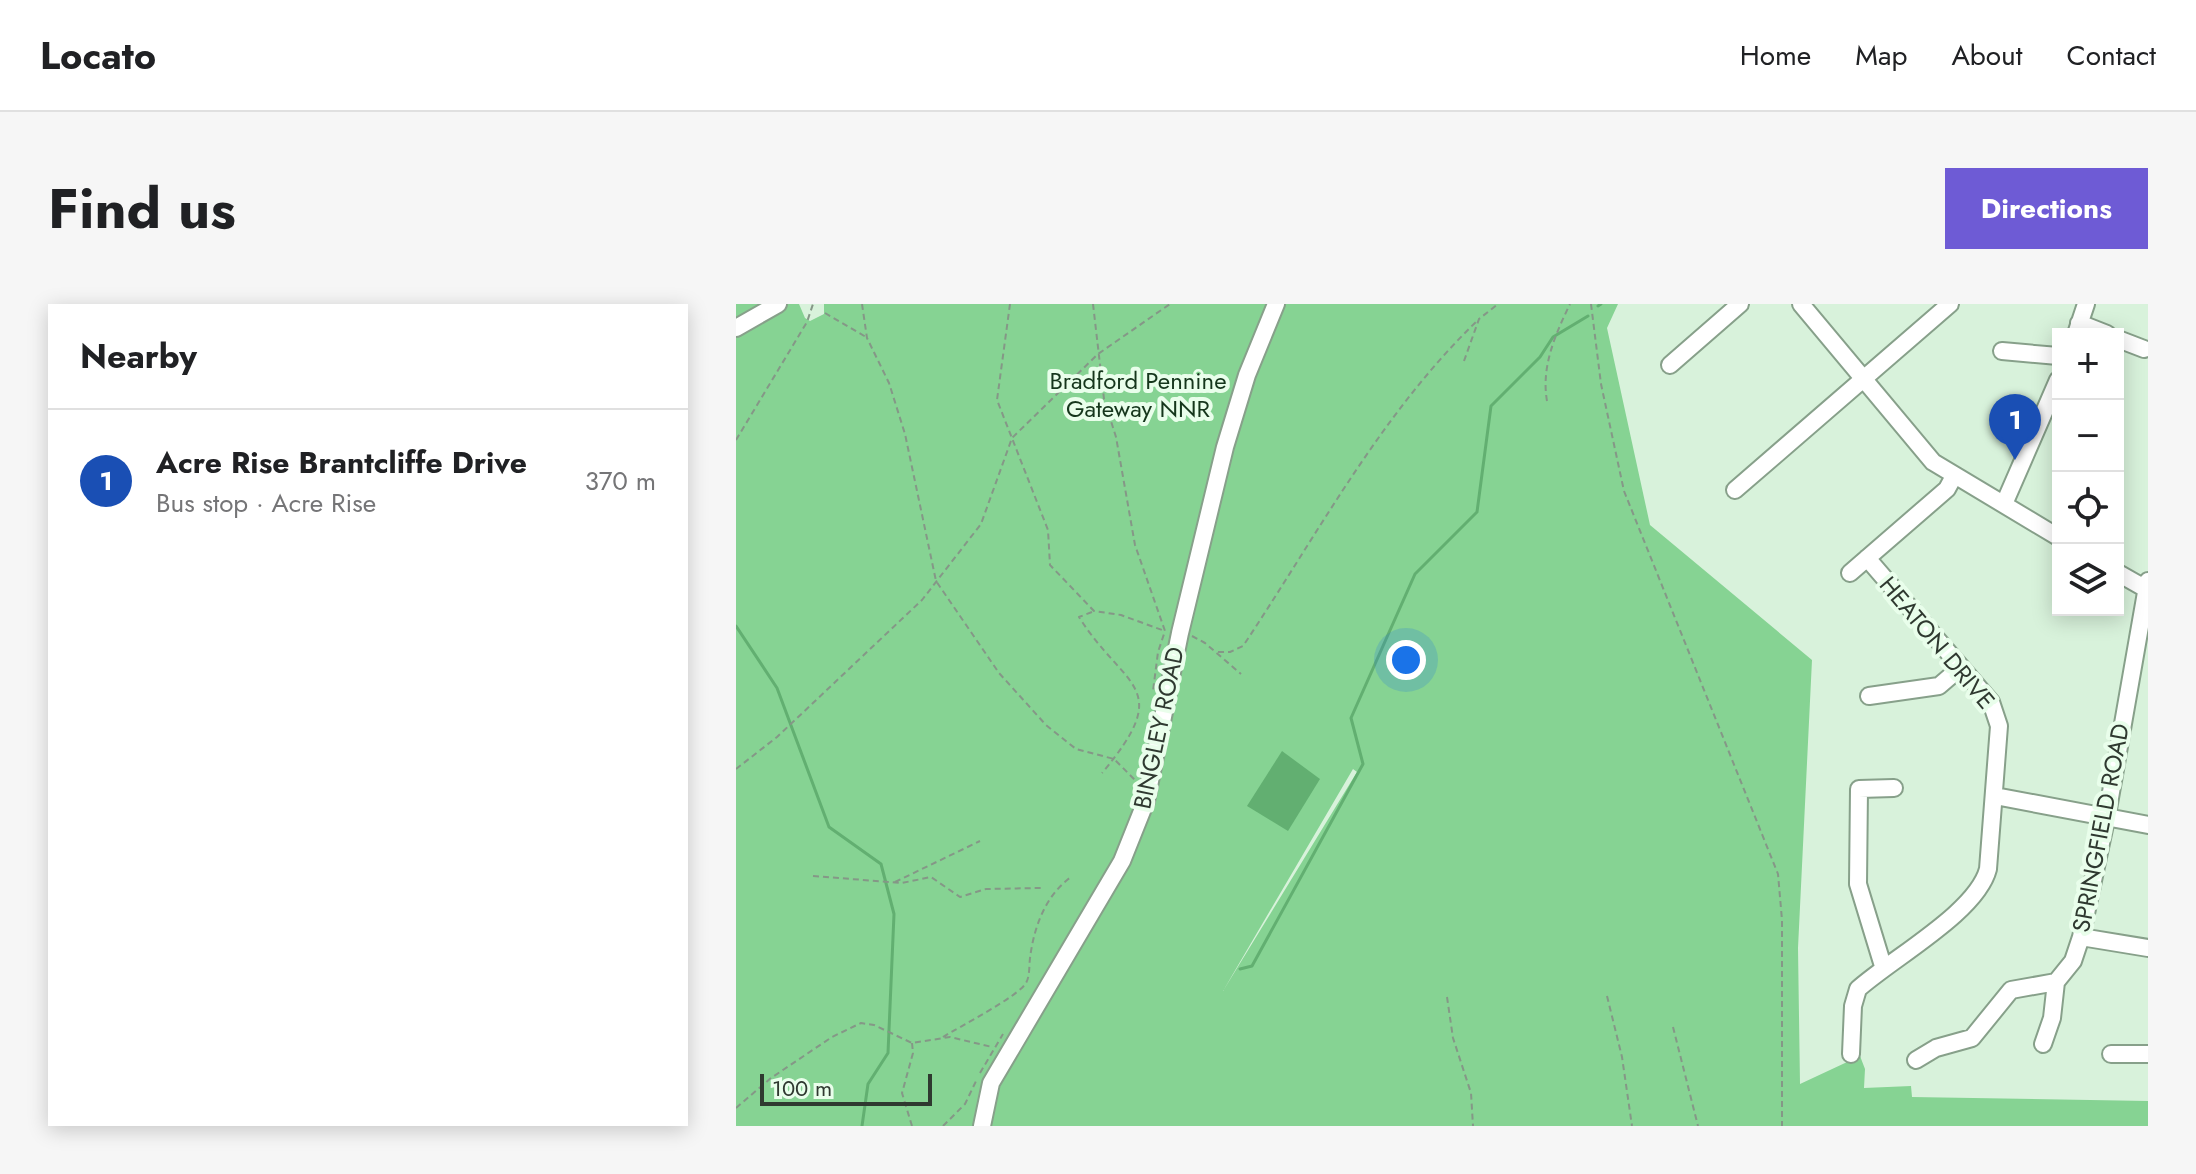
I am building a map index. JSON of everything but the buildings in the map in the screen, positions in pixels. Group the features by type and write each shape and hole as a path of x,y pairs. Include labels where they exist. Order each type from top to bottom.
{"street":[{"path":"736,328 778,304"},
{"name":"BINGLEY ROAD","path":"982,1126 991,1083 1122,861 1135,832 1155,762 1172,632 1236,407 1276,304"},
{"path":"1670,365 1740,304"},
{"path":"1801,304 1933,462 2052,533"},
{"path":"1735,490 1950,304"},
{"path":"2078,328 2086,304"},
{"path":"2124,341 2144,349"},
{"path":"2002,351 2052,355"},
{"path":"2004,504 2052,394"},
{"path":"1850,573 1947,489 1954,476"},
{"name":"HEATON DRIVE","path":"1851,1054 1853,1006 1858,989 1883,966 1964,907 1981,889 1988,869 1999,718 1991,702 1867,558"},
{"path":"2124,576 2147,587"},
{"name":"SPRINGFIELD ROAD","path":"2043,1044 2052,1018 2059,979 2073,961 2081,937 2107,815 2147,587"},
{"path":"1869,696 1939,686 1960,668"},
{"path":"1883,966 1858,884 1859,789 1894,788"},
{"path":"1995,796 2148,825"},
{"path":"2081,937 2148,948"},
{"path":"1916,1060 1936,1048 1972,1038 2011,990 2059,979"},
{"path":"2111,1054 2148,1054"}],"path":[{"path":"736,440 807,322 813,304"},
{"path":"862,304 867,338 889,383 905,434 936,581 999,673 1046,725 1076,749 1114,759 1141,786"},
{"path":"1010,304 997,400 1048,530 1050,565 1094,611"},
{"path":"1093,304 1098,354 1135,545 1172,632"},
{"path":"736,769 811,706 922,600 981,524 1012,438 1098,354 1170,304"},
{"path":"1216,651 1230,652 1243,646 1310,546 1345,483 1418,383 1479,319 1498,304"},
{"path":"1547,401 1543,378 1557,330 1570,304"},
{"path":"1591,304 1601,384 1624,491 1778,874 1782,920 1782,1126"},
{"path":"825,313 867,338"},
{"path":"1464,361 1479,319"},
{"path":"1102,773 1134,733 1138,697 1128,674 1102,649 1079,617 1094,611 1121,615 1195,637 1241,674"},
{"path":"1153,696 1158,652 1172,632"},
{"path":"894,882 980,841"},
{"path":"813,876 894,882 936,878 960,897 986,889 1041,888"},
{"path":"942,1038 1008,999 1027,982 1037,926 1053,894 1071,877"},
{"path":"1607,996 1622,1057 1632,1126"},
{"path":"1447,997 1453,1038 1471,1093 1473,1126"},
{"path":"736,1108 771,1078 855,1025 874,1025 912,1043 942,1038 966,1039 1008,1054"},
{"path":"1673,1027 1698,1126"},
{"path":"912,1043 913,1053 902,1093 912,1126"}],"green space":[{"name":"Bradford Pennine Gateway NNR","path":"736,304 799,304 805,318 810,321 824,314 824,304 1618,304 1607,328 1650,525 1812,660 1798,948 1800,1084 1860,1056 1865,1069 1864,1088 1911,1086 1912,1097 2148,1101 2148,1126 736,1126","holes":["1353,769 1357,772 1223,991"]}],"shaded area":[{"path":"1282,751 1320,779 1288,831 1247,806"}],"waterway":[{"path":"1240,969 1252,966 1363,764 1351,718 1415,574 1477,512 1491,406 1540,357 1553,337 1588,316"},
{"path":"736,626 777,688 829,827 881,864 894,914 888,1053 868,1084 862,1126"}],"place":[{"name":"Acre Rise Brantcliffe Drive","path":"2015,460"}]}
